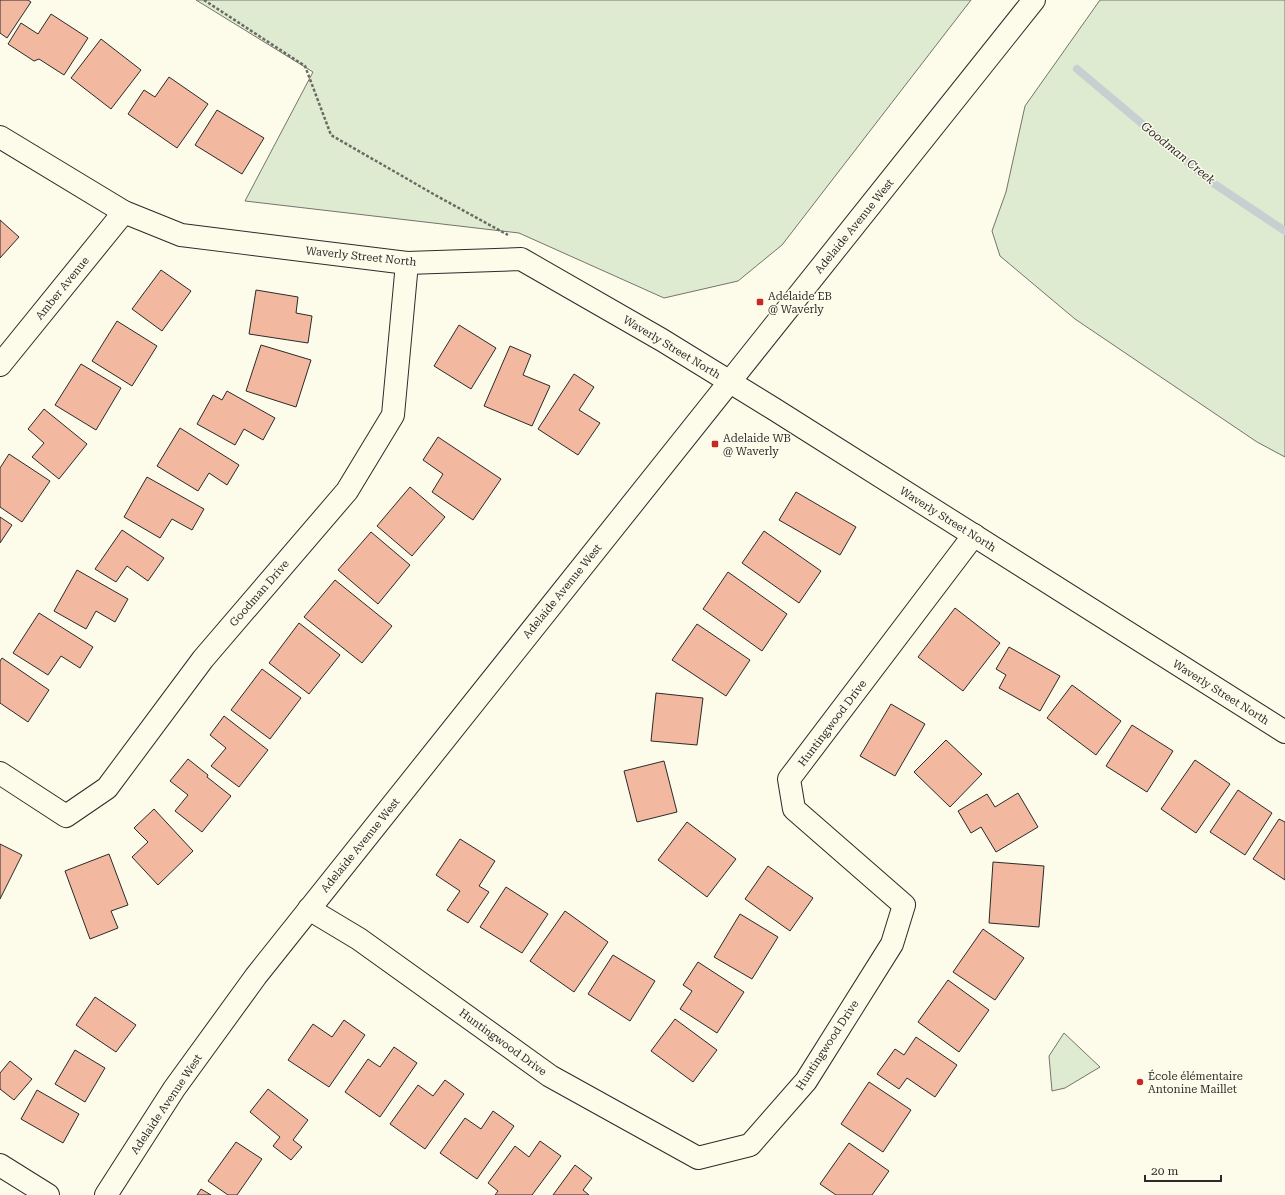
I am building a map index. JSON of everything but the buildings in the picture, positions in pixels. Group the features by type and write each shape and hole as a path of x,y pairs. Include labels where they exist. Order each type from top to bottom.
{"street":[{"name":"Adelaide Avenue West","path":"106,1195 174,1089 256,976 1034,0"},
{"name":"Waverly Street North","path":"0,137 124,212 181,234 407,263 521,259 729,381 1285,732"},
{"name":"Amber Avenue","path":"0,365 124,212"},
{"name":"Goodman Drive","path":"0,773 66,816 107,788 203,658 346,491 393,415 407,263"},
{"name":"Huntingwood Drive","path":"309,909 359,939 550,1076 698,1158 750,1145 806,1081 892,944 904,905 794,809 789,779 974,535"},
{"path":"0,1165 48,1195"}],"path":[{"path":"204,0 305,66 331,135 435,195 515,238 521,259"}],"green space":[{"path":"196,0 971,0 782,245 738,281 664,298 519,233 245,201 313,72"},
{"path":"1100,0 1285,0 1285,457 1257,442 1075,319 1000,256 992,231 1006,192 1025,106"},
{"path":"1064,1033 1100,1067 1065,1088 1052,1091 1049,1056"}],"waterway":[{"name":"Goodman Creek","path":"1077,69 1210,181 1285,231"}],"place":[{"name":"Adelaide EB @ Waverly","path":"760,302"},
{"name":"Adelaide WB @ Waverly","path":"715,444"},
{"name":"École élémentaire Antonine Maillet","path":"1140,1082"}]}
